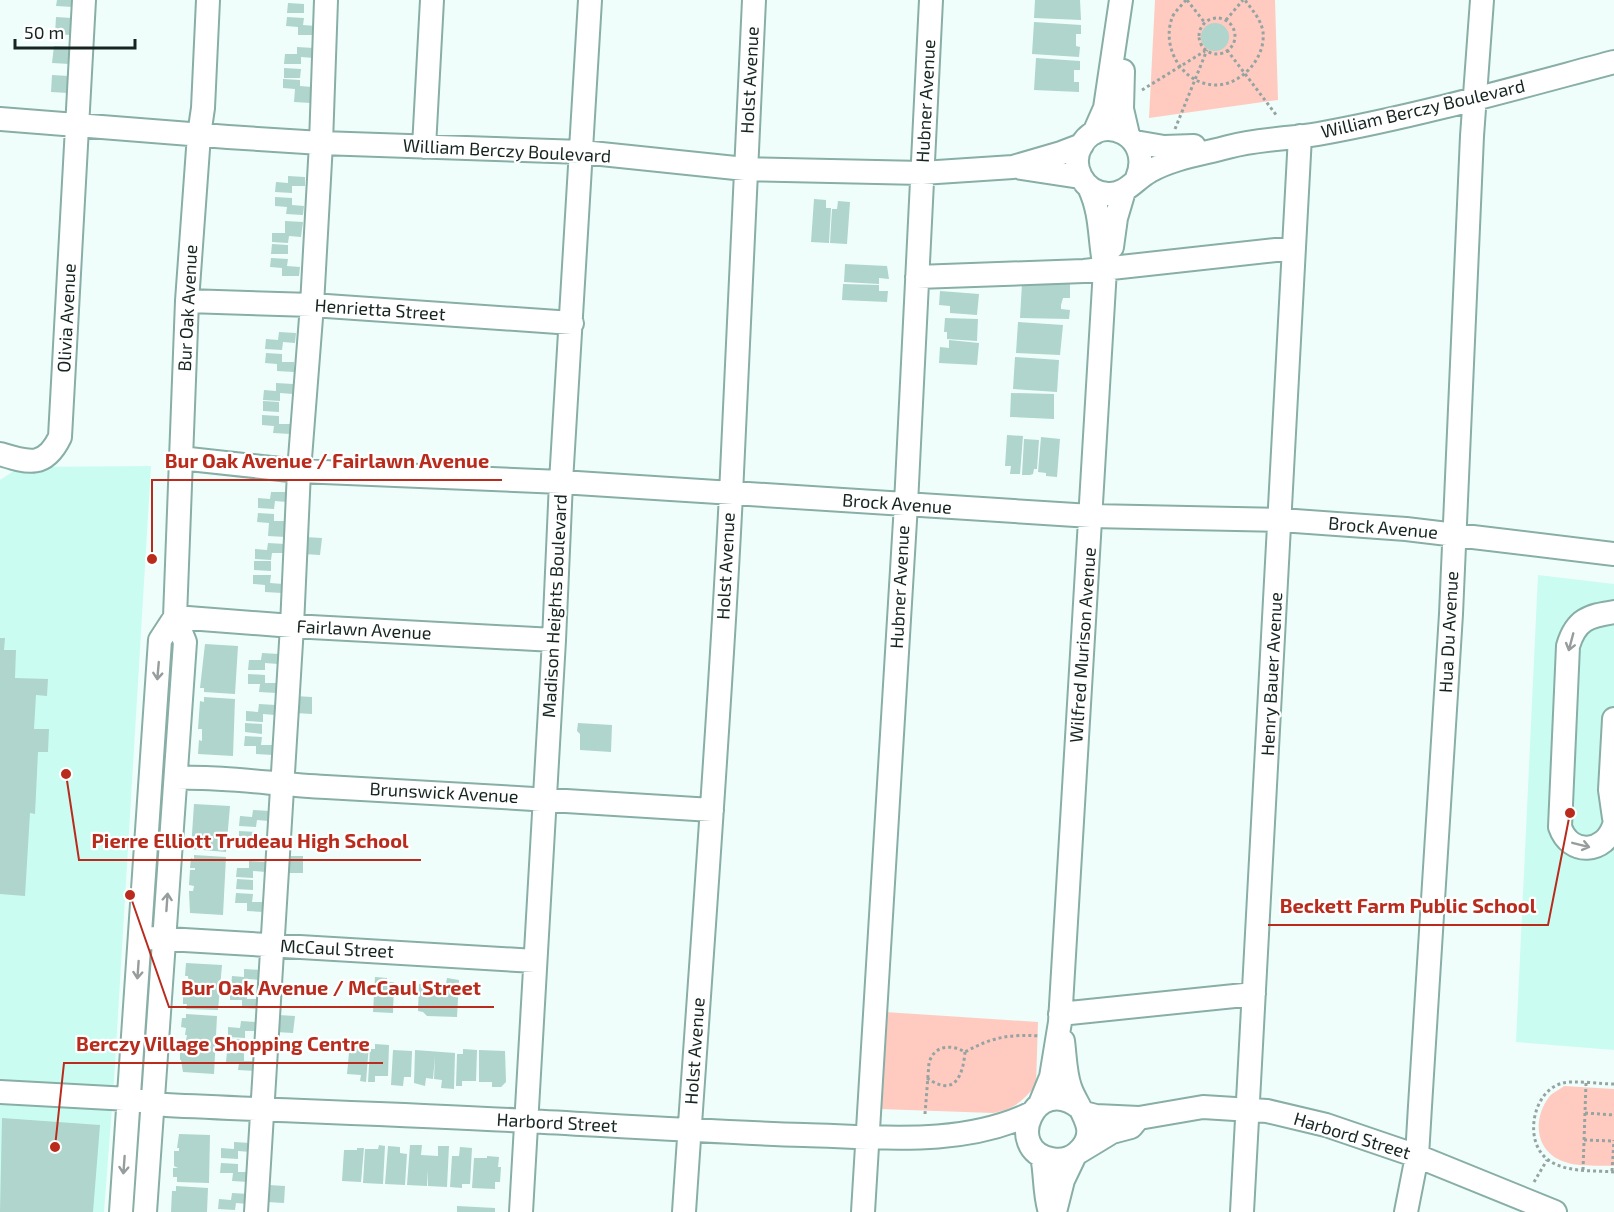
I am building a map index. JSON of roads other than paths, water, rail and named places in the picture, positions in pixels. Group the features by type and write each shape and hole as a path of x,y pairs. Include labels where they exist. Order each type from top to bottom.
{"street":[{"path":"77,125 84,0"},
{"name":"Bur Oak Avenue","path":"145,1212 185,642 175,617 180,458 187,302 203,108 208,0"},
{"path":"256,1212 274,945 299,471 312,305 326,0"},
{"path":"424,147 432,0"},
{"name":"Madison Heights Boulevard","path":"521,1212 590,0"},
{"name":"Holst Avenue","path":"684,1212 731,494 754,0"},
{"name":"Hubner Avenue","path":"863,1212 906,504 931,0"},
{"path":"1121,0 1124,43 1122,110 1131,138 1142,160 1141,169 1131,184 1106,194 1084,182 1077,166 1077,155 1105,108 1121,0"},
{"name":"Hua Du Avenue","path":"1406,1212 1417,1156 1451,614 1475,99 1482,0"},
{"name":"William Berczy Boulevard","path":"1131,184 1166,163 1231,146 1300,136 1475,99 1614,62"},
{"name":"William Berczy Boulevard","path":"0,119 321,143 582,152 745,169 922,173 1013,167 1052,156 1088,139"},
{"name":"Olivia Avenue","path":"0,454 19,460 41,461 53,452 60,437 77,125"},
{"path":"1088,139 1111,129 1131,138"},
{"name":"Henry Bauer Avenue","path":"1242,1212 1300,136"},
{"name":"William Berczy Boulevard","path":"1131,138 1164,147 1231,146"},
{"name":"William Berczy Boulevard","path":"1013,167 1084,182"},
{"name":"Wilfred Murison Avenue","path":"1084,182 1100,217 1100,245 1105,269"},
{"name":"Wilfred Murison Avenue","path":"1036,1108 1051,1077 1060,1018 1105,269 1112,247 1116,218 1131,184"},
{"path":"917,277 1105,269 1294,248"},
{"name":"Henrietta Street","path":"187,302 312,305 572,323"},
{"name":"Brock Avenue","path":"180,458 299,471 561,482 1091,516 1281,519 1406,529 1614,554"},
{"path":"1614,612 1586,618 1571,635 1568,646 1560,819 1563,835 1567,840 1586,848 1597,846 1606,840 1613,827 1610,790 1614,719"},
{"name":"Bur Oak Avenue","path":"121,1212 160,640 175,617"},
{"name":"Fairlawn Avenue","path":"175,617 292,626 554,639"},
{"name":"Brunswick Avenue","path":"176,778 544,798 712,810"},
{"name":"McCaul Street","path":"140,937 535,961"},
{"path":"1060,1018 1254,994"},
{"name":"Wilfred Murison Avenue","path":"1060,1018 1070,1087 1082,1110"},
{"name":"Harbord Street","path":"0,1092 264,1110 526,1121 690,1131 868,1137 962,1134 1006,1125 1036,1108"},
{"path":"1050,1212 1046,1200 1046,1173 1027,1130 1036,1108 1056,1098 1073,1102 1082,1110 1088,1137 1063,1180 1055,1212"},
{"name":"Harbord Street","path":"1082,1110 1096,1116 1139,1118 1203,1107 1267,1111 1326,1125 1417,1156 1555,1212"},
{"name":"Harbord Street","path":"1077,1153 1112,1132 1131,1127 1139,1118"},
{"name":"Harbord Street","path":"962,1134 1036,1149"},
{"path":"1036,1149 1059,1160 1077,1153"}],"place":[{"name":"Bur Oak Avenue / Fairlawn Avenue","path":"152,559"},
{"name":"Pierre Elliott Trudeau High School","path":"66,774"},
{"name":"Beckett Farm Public School","path":"1570,813"},
{"name":"Bur Oak Avenue / McCaul Street","path":"130,895"},
{"name":"Berczy Village Shopping Centre","path":"55,1147"}]}
